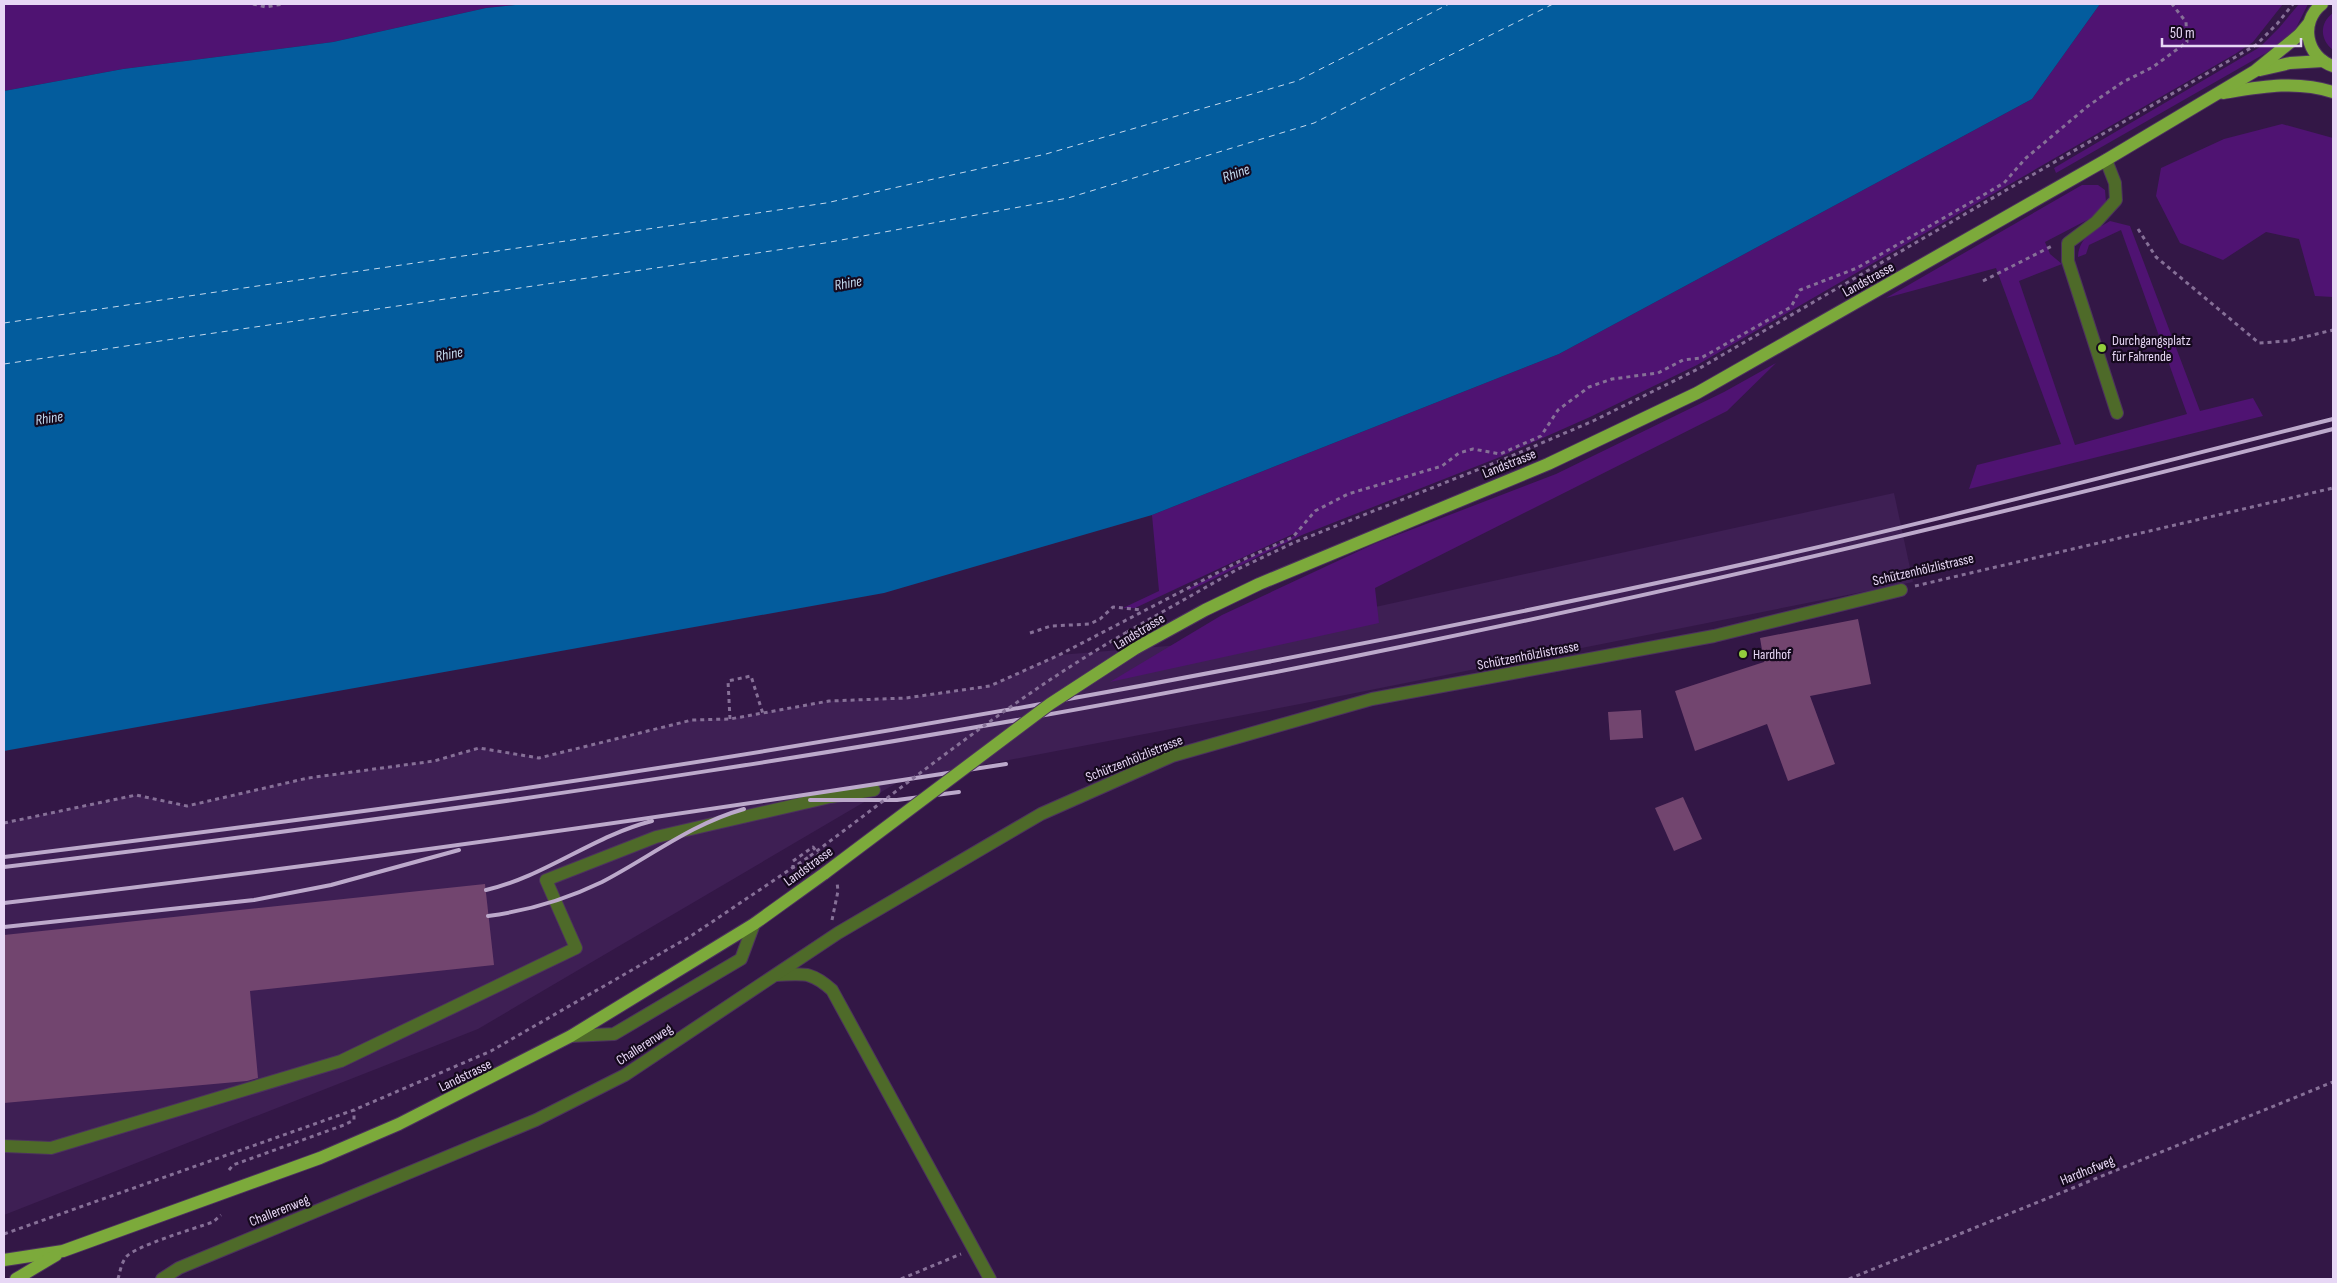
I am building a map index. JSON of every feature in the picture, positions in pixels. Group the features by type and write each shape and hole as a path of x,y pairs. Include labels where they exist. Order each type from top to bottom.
{"main road":[{"name":"Landstrasse","path":"16,1279 63,1251 338,1150 399,1124 571,1036 754,924 1050,704 1136,648 1205,610 1260,584 1548,464 1697,393 2106,160 2213,94 2255,71 2299,35 2309,23 2312,14 2322,4"},
{"path":"2309,23 2310,44 2328,63"},
{"name":"Landstrasse","path":"2255,71 2290,63 2328,63"},
{"path":"2213,94 2282,84 2313,86 2333,92"},
{"name":"Landstrasse","path":"4,1260 63,1251"}],"street":[{"path":"2106,160 2115,183 2116,200 2096,222 2068,243 2068,261 2117,413"},
{"name":"Schützenhölzlistrasse","path":"776,975 838,933 1041,814 1172,756 1372,699 1714,636 1901,590"},
{"path":"4,1146 51,1148 341,1061 576,948 546,880 656,837 830,797 874,790"},
{"path":"571,1036 614,1034 741,959 754,924"},
{"path":"776,975 807,974 818,978 832,990 990,1279"},
{"name":"Challerenweg","path":"162,1279 179,1268 536,1120 625,1075 776,975"}],"path":[{"path":"253,4 266,6 283,4"},
{"path":"4,823 136,795 187,806 308,778 434,762 478,748 539,758 692,720 730,719 829,701 906,698 990,686 1059,655 1240,561 1293,537 1315,511 1348,494 1442,466 1459,452 1473,449 1500,454 1541,436 1558,410 1589,387 1612,379 1658,373 1683,360 1701,358 1791,306 1800,290 1857,268 2004,183 2026,158 2088,106 2123,82 2153,67 2187,42 2186,22 2172,4"},
{"path":"4,1234 354,1110 491,1051 692,936 793,869 989,721 1083,657 1182,599 1238,569 1293,543 1502,460 1593,421 1700,368 2256,45 2277,24 2293,4"},
{"path":"2138,229 2156,256 2259,343 2288,341 2333,330"},
{"path":"1982,281 2057,244 2068,243"},
{"name":"Schützenhölzlistrasse","path":"1901,590 2333,488"},
{"path":"1179,593 1182,599"},
{"path":"1030,633 1051,626 1090,624 1100,620 1113,607 1143,610"},
{"path":"730,719 728,681 751,676 762,714"},
{"path":"793,869 793,862 813,847"},
{"path":"837,879 838,891 832,922 838,933"},
{"name":"Hardhofweg","path":"1849,1279 2333,1082"},
{"path":"229,1170 233,1165 344,1125 354,1120 354,1110"},
{"path":"118,1279 120,1268 127,1256 139,1249 213,1222 221,1216"},
{"path":"901,1279 973,1249"}],"shaded area":[{"path":"4,4 525,4 486,8 333,42 123,69 4,91"},
{"path":"2100,4 2283,4 2253,42 2235,54 1697,365 1590,417 1500,457 1302,535 1189,591 1189,588 1298,534 1293,534 1135,608 1123,608 1159,591 1152,515 1559,354 2032,99"},
{"path":"2299,4 2308,4 2294,32 2280,45 2056,173 2054,168 2260,47"},
{"path":"2333,13 2333,50 2324,37 2323,26 2328,17"},
{"path":"2282,124 2333,138 2333,297 2315,296 2299,239 2266,232 2223,260 2180,243 2156,196 2161,168 2224,139"},
{"path":"2082,185 2098,185 2105,190 2106,202 2091,218 2045,242 2050,254 2062,264 2019,281 2075,445 2187,414 2121,230 2089,245 2086,254 2078,257 2084,239 2110,221 2130,226 2200,411 2253,398 2263,416 1969,489 1977,465 2061,444 1996,268 1886,298"},
{"path":"1776,363 1727,411 1375,588 1379,623 1110,682 1222,615 1374,544 1556,474 1724,392"},
{"path":"1894,493 1913,582 1300,704 900,781 478,1029 4,1215 4,823 136,795 187,806 308,778 434,761 479,748 539,758 692,720 730,719 829,701 907,698 990,686 1059,655 1216,642"}],"water":[{"name":"Rhine","path":"525,4 2100,4 2032,99 1559,354 1152,515 884,593 4,751 4,91 123,69 333,42 486,8"}],"building":[{"path":"1858,619 1871,684 1810,696 1835,764 1788,781 1767,724 1695,751 1675,691 1764,662 1760,638"},
{"path":"1641,710 1643,738 1610,740 1608,712"},
{"path":"1683,797 1702,839 1674,851 1655,808"},
{"path":"485,884 494,965 250,991 258,1078 247,1081 4,1103 4,935"}],"ferry route":[{"path":"4,323 826,203 1046,154 1297,81 1449,4"},
{"path":"4,364 825,243 1068,198 1314,123 1553,4"}],"railway":[{"path":"4,857 350,813 621,774 933,723 1244,666 1554,605 1708,572 1943,517 2333,419"},
{"path":"4,867 356,822 707,771 1057,713 1231,681 1522,622 1754,570 1986,516 2333,429"},
{"path":"4,903 506,838 1006,764"},
{"path":"810,800 897,800 959,792"},
{"path":"488,916 546,904 575,894 602,882 688,832 725,815 744,809"},
{"path":"486,890 528,876 609,836 652,821"},
{"path":"4,927 254,900 331,885 459,850"}],"place":[{"name":"Durchgangsplatz für Fahrende","path":"2102,348"},
{"name":"Hardhof","path":"1743,654"}]}
